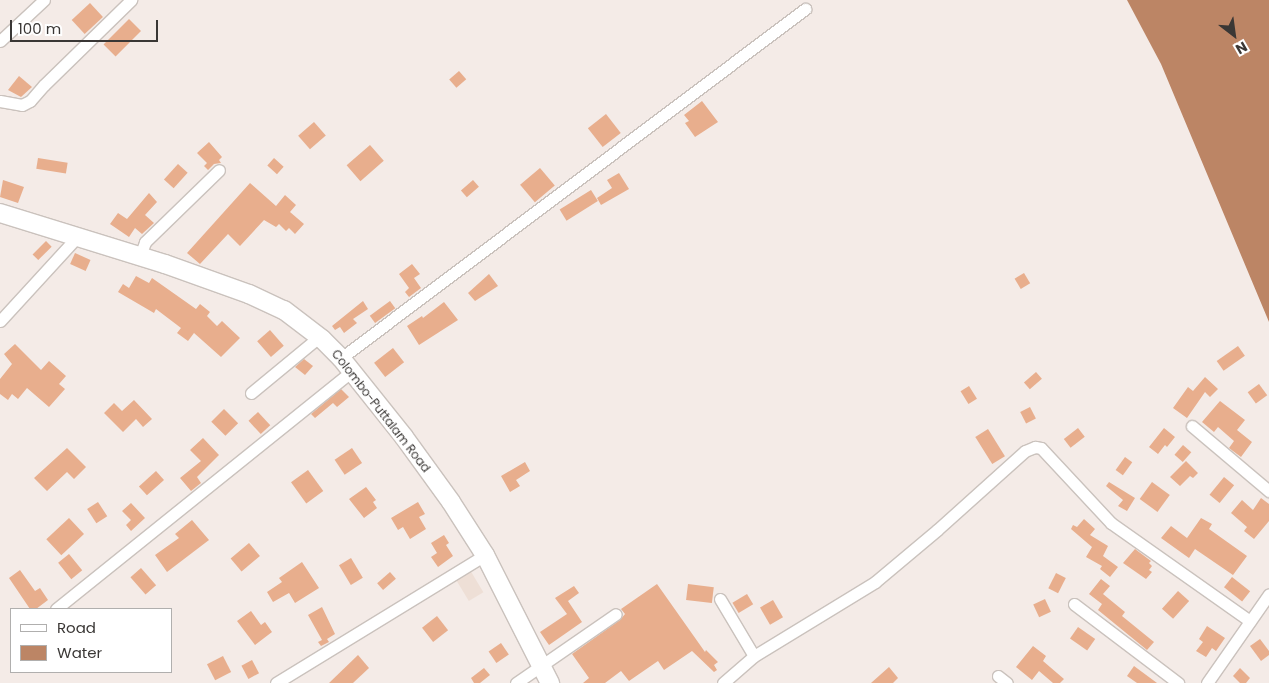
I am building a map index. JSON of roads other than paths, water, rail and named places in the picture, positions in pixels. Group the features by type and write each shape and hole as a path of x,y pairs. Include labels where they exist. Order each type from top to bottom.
{"highway":[{"name":"Colombo-Puttalam Road","path":"0,213 140,256 249,294 284,310 319,337 346,365 404,437 485,556 550,683"}],"street":[{"path":"0,41 44,0"},
{"path":"0,101 22,105 30,101 130,0"},
{"path":"57,608 346,365 806,9"},
{"path":"140,256 145,242 219,170"},
{"path":"0,321 77,237"},
{"path":"251,393 319,337"},
{"path":"1192,426 1269,491"},
{"path":"723,683 754,656 875,582 937,530 1025,451 1035,447 1041,448 1111,523 1250,621"},
{"path":"276,683 485,556"},
{"path":"1207,683 1269,594"},
{"path":"720,600 754,656"},
{"path":"1074,604 1178,683"},
{"path":"516,683 616,614"}],"water":[{"path":"1127,0 1269,0 1269,322 1161,64"}]}
